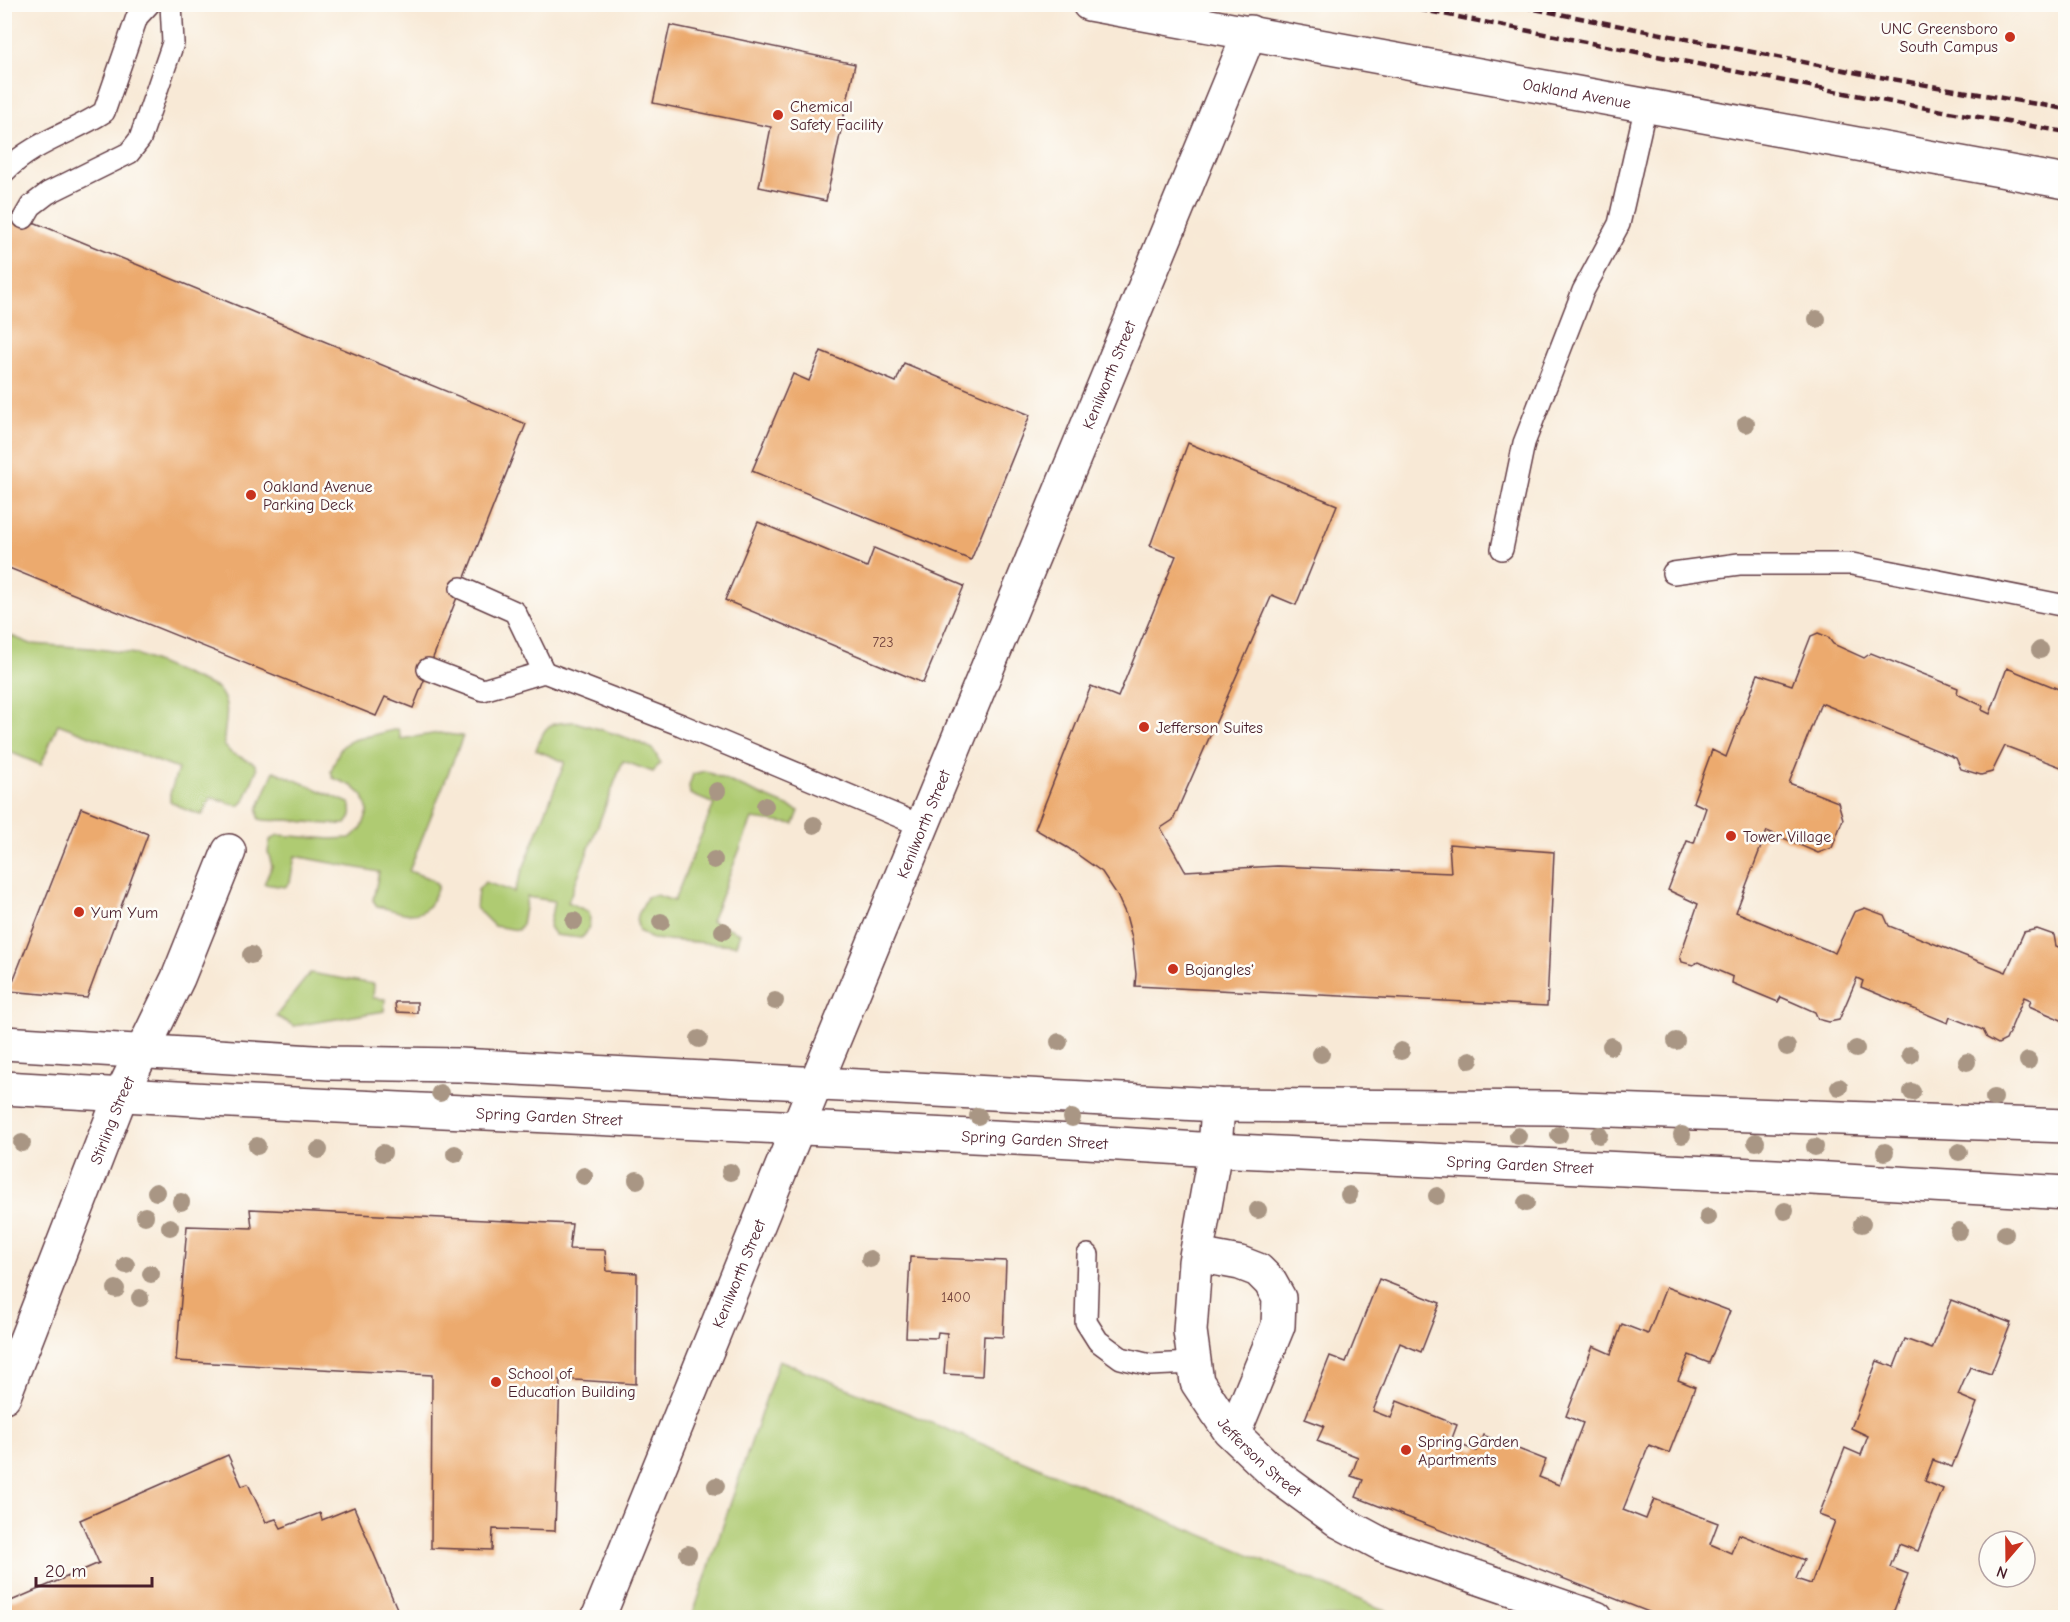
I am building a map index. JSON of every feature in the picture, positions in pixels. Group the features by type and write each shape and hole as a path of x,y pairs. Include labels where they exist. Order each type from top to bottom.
{"street":[{"name":"Oakland Avenue","path":"1089,4 2066,182"},
{"name":"Kenilworth Street","path":"598,1617 1250,32"},
{"name":"Stirling Street","path":"4,1396 121,1095 178,978 229,851"},
{"path":"4,1043 330,1063 459,1065 1218,1105 1555,1108 2066,1126"},
{"name":"Spring Garden Street","path":"4,1088 1055,1140 1215,1150 1654,1170 2066,1193"},
{"name":"Jefferson Street","path":"1218,1105 1215,1150 1197,1255 1190,1331 1197,1382 1229,1430 1276,1475 1340,1522 1383,1545 1596,1617"},
{"path":"1197,1255 1240,1263 1258,1270 1270,1282 1279,1298 1278,1326 1234,1433"}],"lane":[{"path":"4,172 22,156 46,141 104,112 137,16 149,4"},
{"path":"24,218 31,206 48,193 129,153 140,139 173,44 171,4"},
{"path":"1502,549 1524,443 1582,291 1618,224 1646,105"},
{"path":"1673,573 1739,564 1852,564 2066,606"},
{"path":"461,588 514,612 544,672"},
{"path":"428,669 483,690 544,672 681,724 922,826"},
{"path":"1088,1255 1086,1322 1098,1341 1121,1358 1150,1365 1194,1363"}],"green space":[{"path":"4,633 31,644 136,654 217,688 226,708 224,745 231,753 254,763 257,769 244,801 239,806 211,797 202,815 184,809 170,801 178,769 58,724 41,765 5,750"},
{"path":"575,722 647,746 654,751 660,763 653,772 623,761 568,902 589,912 589,926 584,936 581,938 555,935 549,927 554,901 527,897 522,924 518,930 494,926 476,908 478,890 485,882 514,892 565,762 536,750 542,734 549,726"},
{"path":"398,729 401,739 439,733 463,736 409,871 431,879 438,886 428,907 415,914 377,906 373,900 379,872 295,856 290,882 285,887 264,884 272,866 268,852 270,840 278,835 350,838 362,828 368,811 363,796 352,786 333,778 331,771 340,749 349,741"},
{"path":"274,771 349,803 351,816 346,824 259,819 258,809"},
{"path":"705,771 799,811 794,824 752,819 711,921 740,933 736,945 652,939 639,931 636,919 647,897 656,895 674,901 714,804 690,794 689,786 693,774"},
{"path":"310,973 374,984 373,998 385,999 384,1011 294,1026 276,1016"},
{"path":"779,1360 1401,1617 692,1617"}],"building":[{"name":"Chemical Safety Facility","path":"670,25 855,64 826,201 759,187 771,127 653,103"},
{"name":"Oakland Avenue Parking Deck","path":"4,210 526,424 413,708 385,697 376,716 4,566"},
{"path":"821,351 896,382 904,363 1030,415 971,560 752,471 793,374 809,381"},
{"name":"Jefferson Suites","path":"1188,443 1337,505 1296,605 1272,595 1173,820 1161,828 1185,871 1277,866 1451,873 1449,844 1554,852 1547,1006 1135,986 1132,938 1126,915 1116,893 1102,872 1068,848 1035,829 1091,686 1118,697 1176,556 1150,546"},
{"path":"758,522 867,567 874,548 964,586 923,683 725,600"},
{"name":"Tower Village","path":"1818,633 1828,637 1833,644 1864,658 1871,653 1958,688 1957,694 1983,706 1982,710 1990,714 2007,668 2066,692 2066,769 2005,746 1992,772 1981,775 1961,769 1956,758 1821,703 1789,783 1838,802 1843,819 1832,848 1818,853 1767,831 1736,912 1835,953 1854,912 1865,908 1884,915 1889,926 2006,972 2024,932 2037,929 2054,935 2056,946 2066,950 2066,1022 2029,1006 2031,1000 2024,997 2006,1040 1998,1044 1987,1038 1983,1030 1950,1017 1948,1023 1861,987 1863,981 1857,978 1839,1020 1829,1022 1818,1019 1815,1012 1781,997 1778,1002 1732,983 1733,977 1698,962 1693,965 1682,962 1680,956 1698,904 1668,890 1687,841 1694,843 1706,808 1693,802 1712,750 1726,757 1758,674 1792,685 1811,636"},
{"name":"Yum Yum","path":"81,808 148,834 87,998 9,991"},
{"path":"395,1002 417,1002 417,1013 396,1012"},
{"name":"School of Education Building","path":"250,1209 572,1224 569,1249 605,1250 607,1271 637,1273 636,1384 560,1379 555,1531 493,1529 492,1550 431,1548 432,1375 176,1361 187,1226 252,1228"},
{"path":"910,1257 1006,1261 1003,1337 984,1336 982,1376 944,1374 947,1333 938,1332 937,1338 906,1337"},
{"name":"Spring Garden Apartments","path":"1379,1279 1440,1303 1421,1352 1400,1343 1373,1411 1391,1418 1397,1401 1457,1425 1451,1441 1476,1451 1483,1435 1546,1460 1539,1477 1559,1485 1583,1423 1566,1416 1593,1346 1611,1354 1622,1324 1648,1334 1666,1287 1730,1311 1709,1363 1689,1355 1678,1380 1695,1387 1669,1453 1649,1445 1623,1510 1646,1519 1654,1499 1718,1523 1710,1544 1731,1553 1739,1534 1804,1560 1796,1579 1811,1584 1835,1521 1819,1515 1845,1448 1861,1455 1868,1436 1851,1428 1877,1361 1894,1367 1905,1339 1932,1349 1951,1300 2011,1323 1991,1374 1970,1367 1958,1395 1977,1403 1952,1467 1933,1460 1925,1481 1943,1489 1918,1551 1899,1544 1890,1567 1908,1574 1891,1618 1664,1618 1356,1497 1363,1480 1351,1476 1358,1457 1317,1441 1324,1426 1305,1419 1330,1356 1346,1362"},
{"path":"228,1455 242,1486 248,1484 266,1522 276,1519 281,1528 320,1513 322,1520 354,1507 401,1618 4,1618 4,1604 99,1563 80,1520"}],"railway":[{"path":"1392,4 1891,102 2066,132"},
{"path":"1509,4 1874,76 2066,109"}],"place":[{"name":"UNC Greensboro South Campus","path":"2010,37"},
{"name":"Chemical Safety Facility","path":"778,115"},
{"name":"Oakland Avenue Parking Deck","path":"251,495"},
{"name":"Jefferson Suites","path":"1144,727"},
{"name":"Tower Village","path":"1731,836"},
{"name":"Yum Yum","path":"79,912"},
{"name":"Bojangles'","path":"1173,969"},
{"name":"School of Education Building","path":"496,1382"},
{"name":"Spring Garden Apartments","path":"1406,1450"}]}
